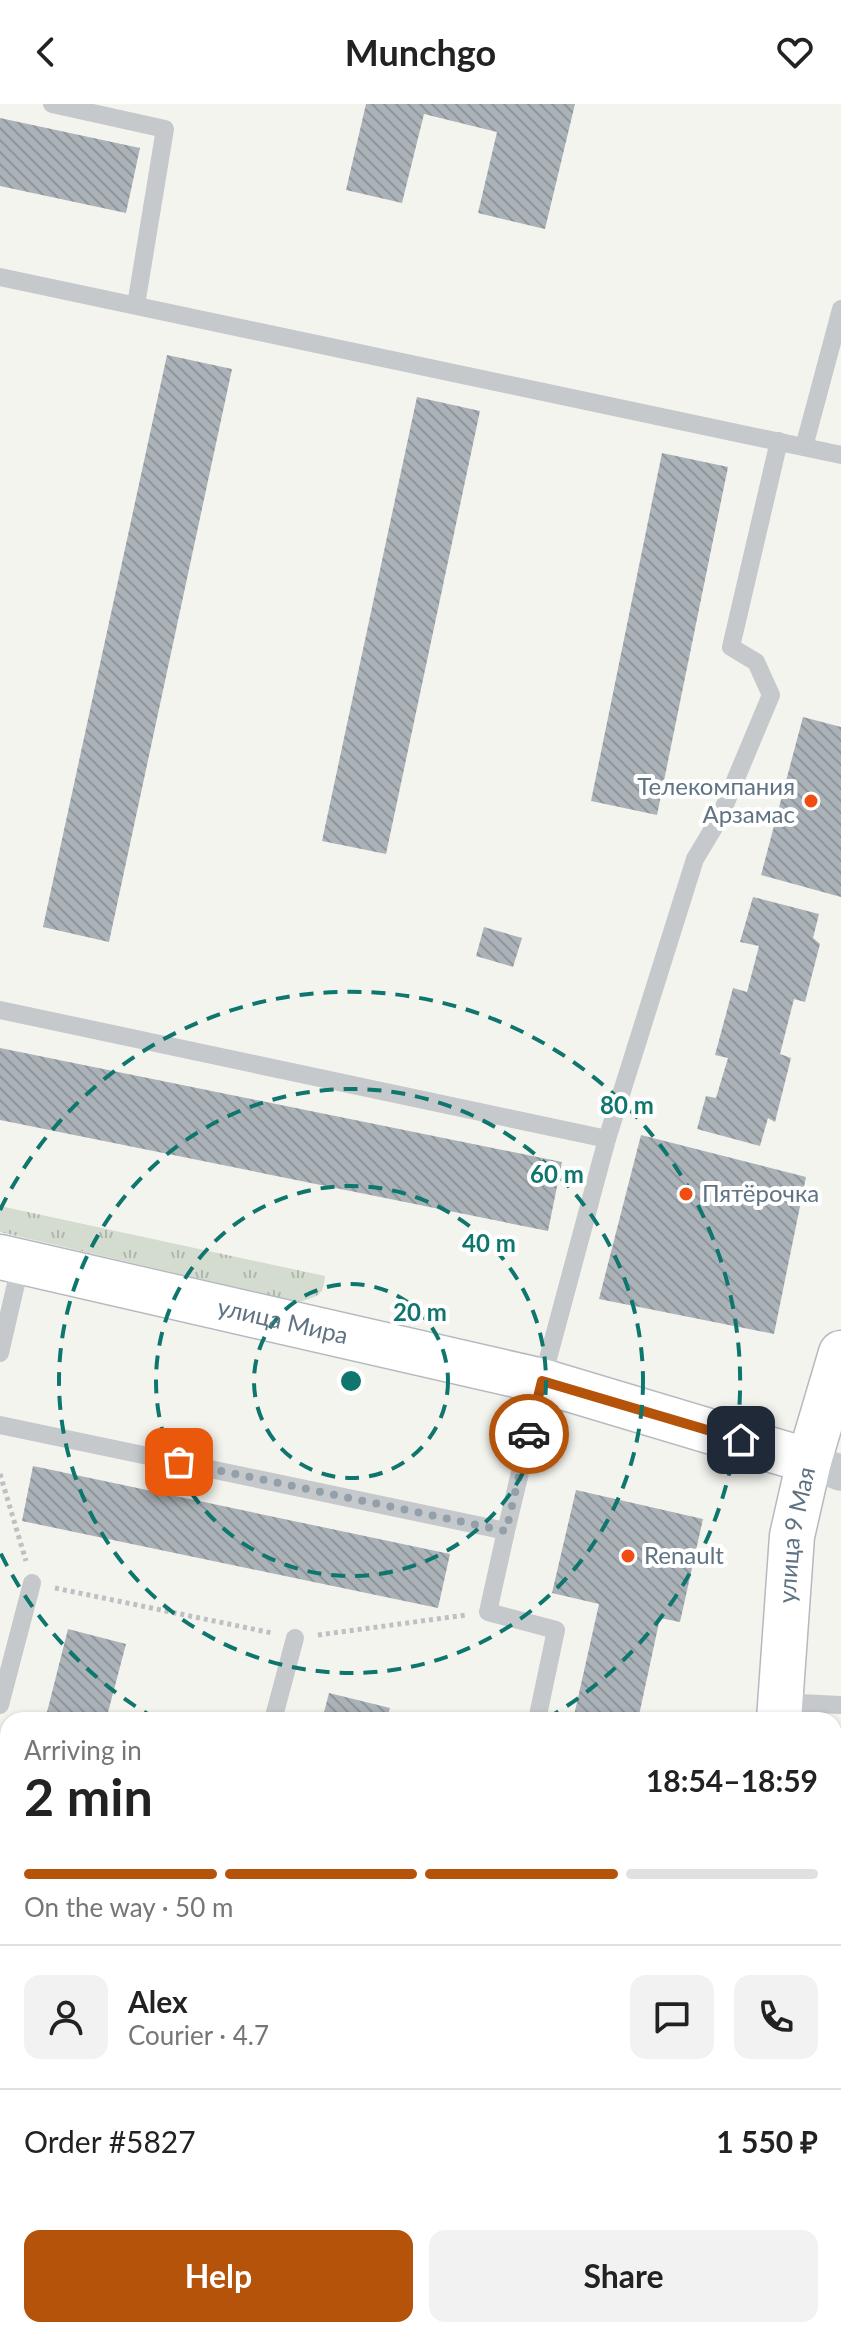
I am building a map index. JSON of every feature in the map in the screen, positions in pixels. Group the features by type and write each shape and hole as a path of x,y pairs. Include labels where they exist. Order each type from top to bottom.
{"street":[{"name":"улица Мира","path":"11,1260 542,1381 825,1467"},
{"name":"улица 9 Мая","path":"780,1711 792,1536 825,1467 841,1353"}],"lane":[{"path":"52,104 165,129 136,305"},
{"path":"0,277 841,455"},
{"path":"804,447 841,309"},
{"path":"539,1712 556,1630 488,1612 542,1381 607,1139 695,859 719,819 771,695 756,662 731,647 779,441"},
{"path":"0,1010 607,1139"},
{"path":"0,1353 11,1260"},
{"path":"0,1425 506,1531"},
{"path":"0,1705 32,1583"},
{"path":"275,1712 295,1638"},
{"path":"780,1711 841,1705"}],"path":[{"path":"0,1474 32,1583 295,1638 488,1612"}],"green space":[{"path":"0,1206 325,1276 323,1288 318,1295 299,1302 0,1232"}],"building":[{"path":"366,104 575,104 545,229 478,213 497,132 424,114 402,203 346,190"},
{"path":"0,118 140,148 126,213 0,186"},
{"path":"167,355 232,369 109,942 43,927"},
{"path":"417,397 480,411 386,854 322,841"},
{"path":"662,453 728,467 657,815 591,801"},
{"name":"Телекомпания Арзамас","path":"803,717 841,727 841,897 761,875"},
{"path":"753,897 819,914 813,938 820,944 805,1002 794,999 780,1054 791,1058 775,1122 768,1118 760,1146 697,1129 706,1096 716,1098 728,1058 715,1055 733,988 747,992 759,946 740,942"},
{"path":"484,927 522,938 513,967 476,956"},
{"path":"0,1048 562,1162 548,1231 0,1120"},
{"path":"641,1135 806,1177 774,1334 599,1299"},
{"path":"33,1466 450,1554 438,1608 22,1521"},
{"name":"Renault","path":"576,1490 703,1519 680,1622 660,1618 640,1712 575,1712 599,1604 552,1593"},
{"path":"68,1629 126,1644 108,1712 47,1712"},
{"path":"329,1693 390,1708 389,1712 324,1712"}],"way so far":[{"path":"179,1462 506,1531 529,1434"}],"place":[{"name":"Телекомпания Арзамас","path":"811,801"},
{"name":"Пятёрочка","path":"686,1194"},
{"name":"Renault","path":"628,1556"}],"route":[{"path":"529,1434 542,1381 741,1440"}]}
